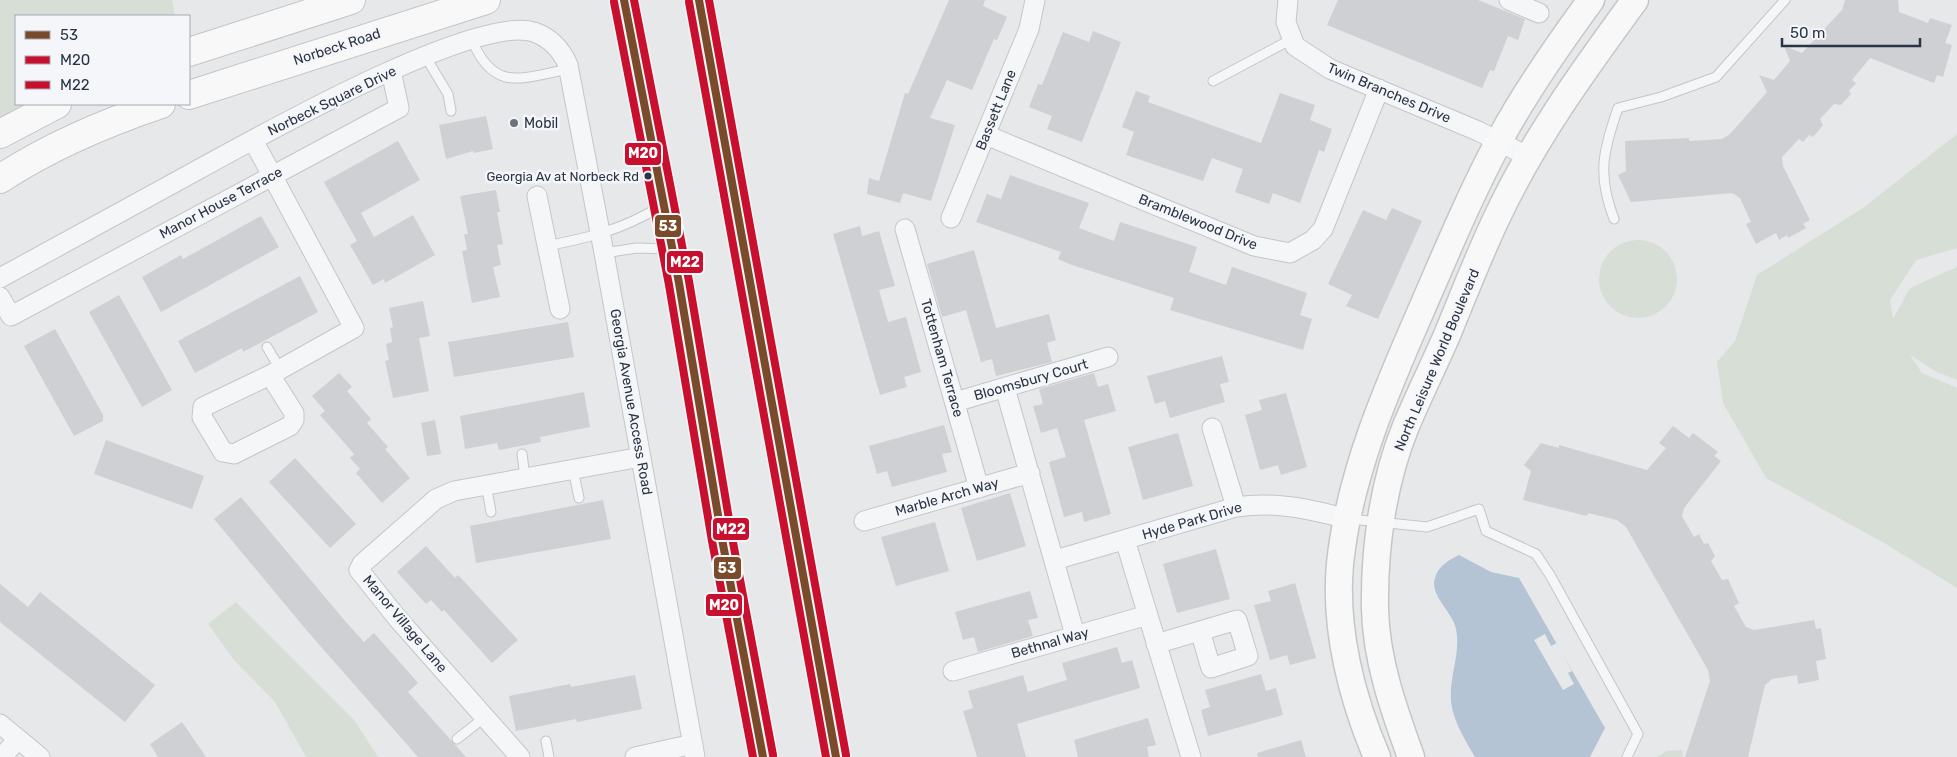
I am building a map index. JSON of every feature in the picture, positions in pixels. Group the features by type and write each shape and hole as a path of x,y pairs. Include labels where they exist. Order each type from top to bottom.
{"main road":[{"path":"190,52 309,9 351,0"},
{"name":"Norbeck Road","path":"190,95 486,0"},
{"path":"624,0 664,204 722,539 763,757"},
{"path":"699,0 836,757"},
{"path":"0,134 55,105"},
{"path":"0,179 60,144 115,119 159,105"}],"street":[{"name":"Bassett Lane","path":"951,218 1029,29 1035,0"},
{"path":"1288,0 1286,22 1292,38"},
{"path":"1509,0 1539,13"},
{"path":"1377,757 1366,732 1349,669 1339,609 1340,565 1348,519 1364,455 1396,368 1470,199 1499,141 1561,41 1591,0"},
{"name":"North Leisure World Boulevard","path":"1411,757 1391,700 1382,660 1375,610 1381,524 1392,471 1406,427 1499,212 1529,157 1588,64 1635,0"},
{"name":"Norbeck Square Drive","path":"275,372 294,413 294,420 290,426 234,454 223,452 202,417 203,407 275,372 352,330 354,326 253,140 391,71 425,56 488,35 533,32 552,42 561,50"},
{"name":"Twin Branches Drive","path":"1292,38 1295,46 1330,69 1499,141 1529,157"},
{"name":"Georgia Avenue Access Road","path":"561,50 568,69 603,244 694,751"},
{"name":"Manor House Terrace","path":"0,297 11,316 399,108 391,71"},
{"name":"Bramblewood Drive","path":"986,135 1254,246 1290,253 1313,240 1323,229 1379,89"},
{"path":"0,278 253,140"},
{"path":"537,196 560,309"},
{"name":"Tottenham Terrace","path":"905,228 979,488"},
{"name":"Bloomsbury Court","path":"955,402 1108,357"},
{"path":"1005,388 1076,635"},
{"path":"1212,428 1236,507"},
{"name":"Manor Village Lane","path":"520,757 398,619 359,570 362,564 436,499 454,491 486,483 641,457"},
{"name":"Marble Arch Way","path":"864,521 1030,473"},
{"name":"Hyde Park Drive","path":"1054,560 1236,507 1262,503 1287,505 1348,519"},
{"name":"Hyde Park Drive","path":"1125,540 1190,757"},
{"name":"Bethnal Way","path":"953,671 1148,615"},
{"path":"1156,644 1200,631"},
{"path":"0,724 40,757"},
{"path":"2,757 18,739"},
{"path":"636,757 694,751"}],"lane":[{"path":"1614,219 1603,184 1606,143 1618,108 1661,97 1716,77 1784,0"},
{"path":"1213,81 1292,38"},
{"path":"472,40 480,60 498,76 521,78 568,69"},
{"path":"425,56 448,94 451,111"},
{"path":"603,244 664,204"},
{"path":"546,246 603,244 637,248 672,249"},
{"path":"267,347 275,372"},
{"path":"522,454 526,477"},
{"path":"573,468 579,498"},
{"path":"486,483 491,512"},
{"path":"1348,519 1381,524 1427,527 1479,509 1486,531 1536,554 1550,575 1638,734 1627,757"},
{"path":"458,739 485,717"},
{"path":"546,741 549,757"}],"shaded area":[{"path":"0,0 172,0 175,15 15,15 15,105 55,105 0,134"},
{"path":"1957,134 1957,248 1916,260 1890,300 1893,319 1910,288 1957,267 1957,380 1937,372 1910,355 1922,373 1957,388 1957,588 1886,544 1766,478 1723,403 1717,362 1735,341 1757,275 1863,208"},
{"path":"1638,240 1653,243 1665,252 1674,264 1677,279 1674,294 1665,306 1653,315 1638,318 1623,315 1611,306 1602,294 1599,279 1602,264 1611,252 1623,243"},
{"path":"236,602 355,721 378,757 306,757 275,702 234,660 208,624"},
{"path":"1682,750 1683,757 1657,757 1667,751"}],"water":[{"path":"1459,555 1491,572 1519,578 1605,728 1590,757 1475,757 1457,723 1452,708 1451,692 1457,647 1456,629 1451,616 1435,591 1434,584 1436,574 1441,567"}],"pier":[{"path":"1545,634 1551,646 1557,643 1572,671 1568,673 1574,684 1563,690 1534,640"}],"building":[{"path":"949,0 985,0 983,6 1007,17 997,40 994,39 972,90 947,80 930,118 955,125 931,201 903,193 900,203 867,194 869,178 879,181 905,93 908,94"},
{"path":"1338,0 1478,0 1525,19 1518,40 1508,36 1494,71 1490,70 1482,88 1327,25"},
{"path":"1845,0 1898,0 1899,12 1928,23 1930,18 1952,25 1945,43 1952,45 1943,77 1937,75 1934,83 1870,58 1852,80 1856,83 1849,91 1851,94 1841,105 1834,104 1820,119 1823,125 1813,137 1809,135 1803,142 1799,139 1782,157 1783,166 1810,220 1803,224 1806,228 1788,238 1787,235 1779,240 1776,233 1756,244 1746,224 1751,222 1740,198 1732,193 1631,202 1618,175 1626,171 1625,141 1689,138 1689,141 1722,139 1730,134 1767,92 1759,75 1774,80 1790,61 1784,46 1802,53 1842,10"},
{"path":"1093,31 1121,42 1082,142 1047,129 1052,116 1029,107 1038,84 1042,85 1063,32 1089,42"},
{"path":"1136,91 1150,96 1148,102 1261,143 1280,93 1315,105 1310,120 1332,129 1324,152 1319,150 1300,203 1273,193 1269,204 1235,192 1243,169 1212,158 1203,181 1126,155 1134,132 1122,127"},
{"path":"486,116 493,149 474,153 473,151 446,159 439,125"},
{"path":"398,141 420,180 361,213 374,237 413,215 435,255 385,283 384,279 373,285 350,245 357,241 324,182"},
{"path":"1010,175 1089,203 1079,228 1114,241 1120,222 1197,247 1189,272 1226,285 1232,267 1307,293 1300,315 1312,319 1303,350 1170,310 1174,298 1069,264 1058,259 1061,252 976,222 987,194 1001,199"},
{"path":"496,190 500,212 497,212 503,244 497,245 501,265 493,267 500,297 472,303 462,251 467,250 464,234 468,234 460,196"},
{"path":"1392,208 1422,221 1378,319 1346,306 1352,295 1328,284 1363,210 1386,220"},
{"path":"261,216 279,247 161,312 142,277 181,255 183,259"},
{"path":"860,226 862,236 879,231 895,286 879,290 888,322 906,317 921,372 904,377 907,387 880,395 833,234"},
{"path":"974,250 996,328 1049,314 1056,340 1047,343 1052,362 996,376 992,359 981,362 966,310 942,317 927,264"},
{"path":"300,276 318,312 243,352 242,348 195,373 178,341"},
{"path":"119,295 172,390 142,407 89,312"},
{"path":"423,301 430,336 419,338 429,391 393,398 385,361 389,360 386,344 392,342 390,328 393,327 389,308"},
{"path":"568,322 574,357 454,377 448,342"},
{"path":"55,329 103,415 103,421 74,436 24,346"},
{"path":"1222,356 1229,382 1220,384 1225,402 1170,418 1165,401 1155,404 1147,376"},
{"path":"339,373 352,387 347,391 371,419 367,423 388,447 385,449 410,478 382,503 356,473 360,469 350,458 354,454 320,415 325,411 312,396"},
{"path":"1094,373 1098,387 1108,384 1116,411 1084,420 1111,514 1084,522 1082,512 1064,517 1049,462 1066,457 1057,428 1041,433 1033,406 1043,404 1039,389"},
{"path":"584,392 590,427 540,437 541,442 499,450 497,443 465,449 460,416"},
{"path":"1286,393 1307,467 1281,475 1278,465 1260,470 1245,415 1262,410 1259,400"},
{"path":"435,420 441,454 427,456 421,423"},
{"path":"944,425 952,452 942,454 947,472 892,487 887,471 877,474 869,446"},
{"path":"1673,426 1689,438 1693,433 1718,452 1714,456 1721,461 1684,508 1682,516 1694,537 1699,534 1704,544 1708,543 1715,556 1711,561 1722,580 1728,579 1739,603 1734,606 1746,627 1754,630 1814,620 1816,629 1821,628 1826,659 1816,661 1819,680 1798,684 1797,675 1772,679 1765,685 1748,757 1685,757 1710,681 1708,670 1626,527 1617,520 1588,513 1587,516 1523,500 1531,471 1524,465 1541,443 1559,448 1559,445 1647,470 1666,448 1659,443"},
{"path":"1178,433 1193,486 1143,500 1128,447"},
{"path":"106,440 204,476 192,509 94,474"},
{"path":"295,458 356,524 330,548 269,482"},
{"path":"1010,493 1026,546 977,561 961,508"},
{"path":"241,497 364,642 374,633 418,683 408,692 466,757 418,757 308,632 214,519"},
{"path":"603,500 611,539 476,563 470,526"},
{"path":"935,522 949,571 896,586 881,537"},
{"path":"426,546 455,578 458,575 518,640 492,663 444,610 442,612 431,600 426,604 397,572"},
{"path":"1216,549 1230,599 1177,613 1163,564"},
{"path":"1295,583 1316,658 1290,665 1287,655 1270,660 1254,605 1271,601 1268,591"},
{"path":"0,584 28,607 40,592 155,685 125,722 0,622"},
{"path":"1030,591 1038,618 1028,620 1033,636 978,652 974,637 963,640 955,612"},
{"path":"1117,647 1122,663 1132,660 1140,688 1017,724 1026,757 977,757 963,711 973,708 968,691 1023,675 1028,692 1067,680 1062,663"},
{"path":"1261,674 1266,691 1276,688 1283,715 1208,736 1201,710 1210,707 1205,690"},
{"path":"635,675 642,709 577,722 576,719 516,731 509,696 570,684 571,687"},
{"path":"1148,718 1156,745 1147,747 1149,757 1078,757 1074,740"},
{"path":"182,722 206,757 158,757 150,744"},
{"path":"1301,740 1306,757 1258,757 1257,753"}],"transit line":[{"name":"53","path":"624,0 679,283 722,539 763,757"},
{"name":"M22","path":"634,0 689,281 732,537 773,755"},
{"name":"53","path":"699,0 836,757"},
{"name":"M22","path":"709,0 846,755"},
{"name":"M20","path":"614,2 669,285 712,541 753,757"},
{"name":"M20","path":"689,2 826,757"}],"place":[{"name":"Mobil","path":"514,123"},
{"name":"Georgia Av at Norbeck Rd","path":"648,176"}]}
